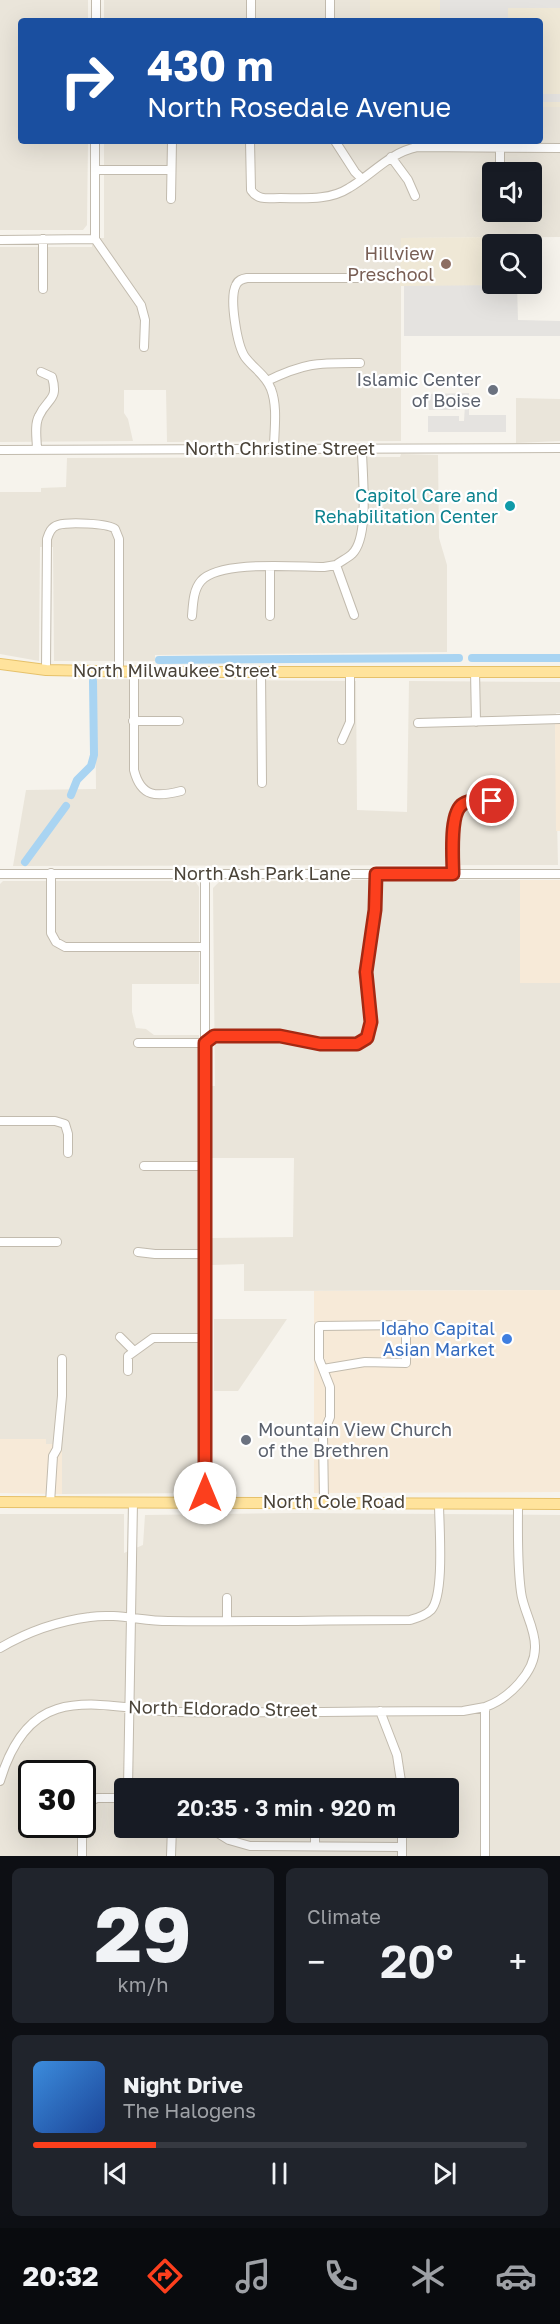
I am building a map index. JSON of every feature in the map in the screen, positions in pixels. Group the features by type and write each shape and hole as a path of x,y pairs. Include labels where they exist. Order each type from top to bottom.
{"main road":[{"name":"North Milwaukee Street","path":"0,664 46,670 134,672 560,672"},
{"name":"North Cole Road","path":"0,1502 560,1504"}],"street":[{"path":"96,0 96,18"},
{"path":"250,18 251,0"},
{"path":"330,0 330,18"},
{"path":"95,144 95,239 141,304 145,320 144,347"},
{"path":"171,199 172,144"},
{"path":"250,144 249,183 254,195 264,198 320,198 334,195 349,188 402,150 417,147 560,148"},
{"path":"337,144 355,172 362,178"},
{"path":"500,148 500,162"},
{"path":"391,157 408,180 415,196"},
{"path":"95,170 171,170"},
{"path":"0,240 95,239"},
{"path":"43,240 43,289"},
{"path":"274,449 274,400 267,381 246,358 239,344 235,327 234,286 239,280 247,278 361,278"},
{"path":"267,381 293,368 315,363 360,363"},
{"path":"37,450 37,419 55,392 52,377 41,372"},
{"name":"North Christine Street","path":"0,450 560,448"},
{"path":"192,616 194,597 201,581 214,571 232,567 324,567 336,565 352,554 359,543 362,528 362,449"},
{"path":"46,670 50,531 57,525 106,525 115,529 119,539 119,671"},
{"path":"336,565 354,615"},
{"path":"270,567 270,616"},
{"path":"475,671 476,723"},
{"path":"134,672 134,770 139,784 149,793 157,795 181,791"},
{"path":"261,672 262,783"},
{"path":"342,740 350,722 350,672"},
{"path":"418,723 560,719"},
{"path":"133,721 179,721"},
{"path":"453,874 455,813 462,805 471,801 512,801"},
{"path":"51,873 51,933 56,942 65,947 205,947"},
{"name":"North Ash Park Lane","path":"0,874 560,874"},
{"path":"138,1043 205,1043 214,1036 280,1036 320,1044 357,1044 367,1038 371,1022 366,972 375,910 376,874"},
{"path":"205,875 205,1502"},
{"path":"0,1121 55,1121 65,1124 68,1134 68,1153"},
{"path":"144,1166 205,1166"},
{"path":"0,1242 57,1242"},
{"path":"138,1252 205,1254"},
{"path":"324,1369 365,1362 406,1363 406,1325 319,1326 319,1359 330,1387 330,1418 324,1435 324,1502"},
{"path":"120,1337 134,1351"},
{"path":"128,1371 128,1356 153,1338 205,1338"},
{"path":"50,1503 53,1456 57,1449 62,1396 62,1359"},
{"path":"128,1778 133,1502"},
{"path":"0,1648 15,1639 71,1620 92,1616 227,1621 410,1620 423,1616 432,1609 440,1590 439,1503"},
{"path":"485,1856 485,1707 512,1691 528,1672 536,1647 521,1599 518,1572 518,1504"},
{"path":"227,1598 227,1621"},
{"name":"North Eldorado Street","path":"0,1781 6,1760 16,1741 37,1720 57,1709 82,1705 173,1712 463,1711 485,1707"},
{"path":"380,1711 397,1755 400,1778"},
{"path":"96,1798 114,1798"},
{"path":"82,1838 82,1856"},
{"path":"171,1838 171,1856"},
{"path":"226,1838 249,1846 315,1846 402,1851"},
{"path":"315,1838 315,1846"}],"shaded area":[{"path":"0,0 88,0 88,18 18,18 18,144 88,144 87,225 83,230 0,230"},
{"path":"104,0 370,0 370,18 104,18"},
{"path":"370,0 560,0 560,107 543,107 543,18 370,18"},
{"path":"440,0 560,0 560,8 508,8 508,18 440,18"},
{"path":"543,94 560,94 560,102 543,102"},
{"path":"543,107 560,107 560,237 542,237 542,234 482,234 482,237 401,238 401,441 167,442 166,390 124,390 124,413 128,419 133,441 0,442 0,247 92,247 92,238 104,238 104,144 543,144"},
{"name":"Hillview Preschool","path":"482,237 482,287 400,286 401,238"},
{"path":"482,285 482,294 517,294 518,320 560,321 560,336 404,336 404,286"},
{"path":"469,393 469,415 506,415 506,432 428,432 428,416 459,416 459,421 464,421 465,405 461,404 460,410 429,410 428,394"},
{"path":"516,398 560,399 560,441 516,443"},
{"path":"401,454 438,455 439,538 447,565 447,652 155,655 155,661 54,661 53,547 40,547 39,661 0,654 0,492 41,492 41,488 66,487 67,458 400,457"},
{"path":"95,679 356,681 357,810 407,812 409,681 560,682 560,713 556,713 555,724 558,865 13,866 26,790 96,789"},
{"path":"555,724 560,724 560,831 556,831"},
{"path":"520,880 520,983 560,983 560,1290 244,1291 244,1264 212,1265 212,1238 293,1237 294,1158 211,1158 211,1086 215,1086 213,888 219,882"},
{"path":"520,880 560,880 560,983 520,983"},
{"path":"3,881 195,881 199,887 199,984 132,984 132,1012 136,1028 146,1029 154,1035 199,1035 199,1493 62,1494 61,1444 46,1444 45,1439 0,1439 0,884"},
{"path":"560,1290 560,1492 314,1493 314,1291"},
{"path":"214,1319 287,1319 238,1391 214,1391"},
{"path":"0,1439 46,1439 46,1444 62,1444 62,1494 0,1493"},
{"path":"297,1513 560,1515 560,1856 0,1856 0,1514 124,1514 124,1553 143,1545 145,1515"}],"waterway":[{"path":"159,660 459,658"},
{"path":"472,658 560,658"},
{"path":"71,795 77,780 91,766 94,755 93,681"},
{"path":"25,862 66,806"}],"place":[{"name":"Hillview Preschool","path":"446,264"},
{"name":"Islamic Center of Boise","path":"493,390"},
{"name":"Capitol Care and Rehabilitation Center","path":"510,506"},
{"name":"Idaho Capital Asian Market","path":"507,1339"},
{"name":"Mountain View Church of the Brethren","path":"246,1440"}],"route":[{"path":"205,1493 205,1043 214,1036 280,1036 320,1044 357,1044 367,1038 371,1022 366,972 375,910 376,874 453,874 455,813 462,805 471,801 492,801"}]}
